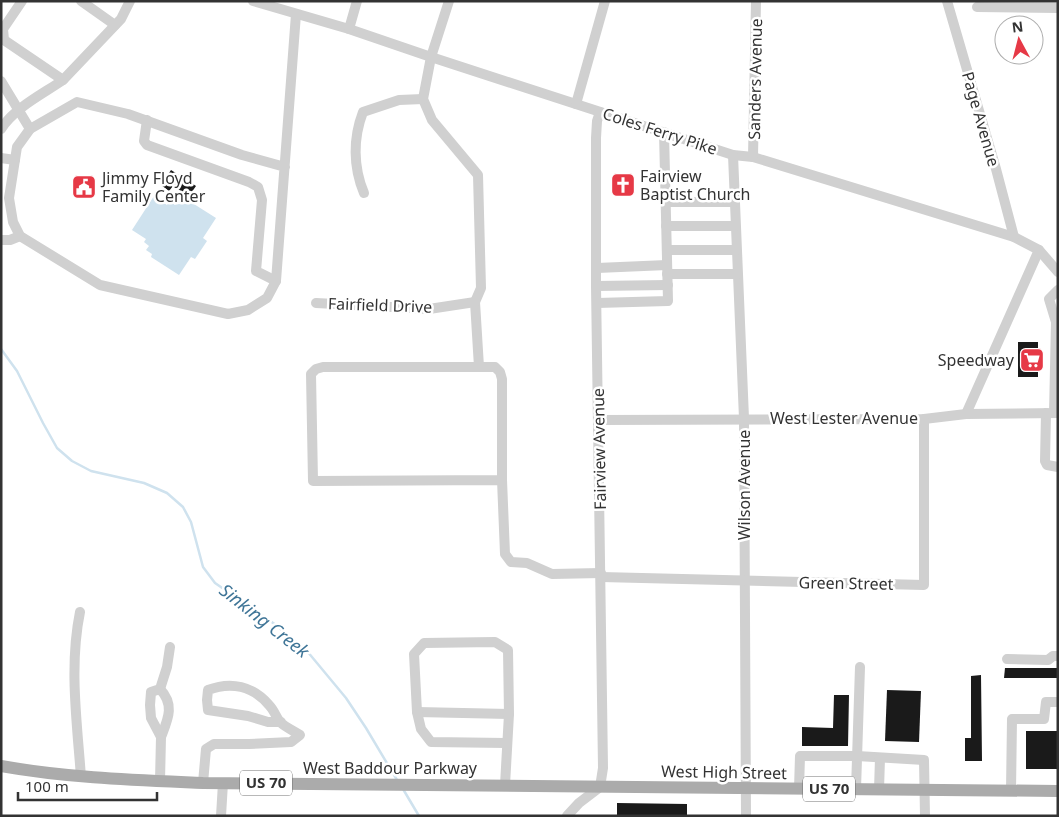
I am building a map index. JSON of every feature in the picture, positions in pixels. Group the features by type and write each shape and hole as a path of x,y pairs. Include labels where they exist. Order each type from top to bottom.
{"main road":[{"name":"West Baddour Parkway","path":"1,766 81,777 160,782 600,787"},
{"name":"West High Street","path":"600,787 1058,791"}],"street":[{"path":"22,1 3,30 3,40 63,80"},
{"path":"81,1 115,25"},
{"path":"1,129 19,110 63,80 121,19 130,1"},
{"name":"Coles Ferry Pike","path":"253,1 349,29 733,154 753,157 1014,237 1039,250 1058,272"},
{"path":"349,29 357,1"},
{"path":"449,1 431,57 423,99 432,120 478,175 481,288 475,302 478,366"},
{"path":"576,104 605,1"},
{"name":"Sanders Avenue","path":"753,157 756,1"},
{"name":"Page Avenue","path":"947,1 1014,237"},
{"path":"977,7 1058,8"},
{"path":"285,167 242,155 128,114 77,102 30,129 17,147 9,198 13,222 20,236 100,285 228,314 248,310 267,298 276,281 285,167 296,14"},
{"path":"3,87 30,129"},
{"path":"364,193 358,180 356,151 356,129 363,112 399,100 423,99"},
{"name":"Fairview Avenue","path":"600,112 597,121 596,138 596,286 604,768 600,787"},
{"path":"147,120 144,141 147,145 258,187 262,200 256,271 276,281"},
{"path":"597,303 668,302 664,132"},
{"name":"Wilson Avenue","path":"733,154 744,418 746,816"},
{"path":"1,158 15,160"},
{"path":"666,202 734,202"},
{"path":"666,226 735,226"},
{"path":"1,240 10,240 20,236"},
{"path":"667,250 736,250"},
{"path":"966,414 1039,250"},
{"path":"596,268 737,274"},
{"path":"596,286 668,285"},
{"path":"1058,290 1049,299 1057,322 1053,413 1045,461 1047,465 1058,467"},
{"name":"Fairfield Drive","path":"316,303 429,308 475,302"},
{"path":"495,367 500,372 502,379 502,480 313,481 311,374 316,369 324,368 495,367"},
{"name":"West Lester Avenue","path":"599,420 744,418 924,419 966,414 1053,413"},
{"name":"Green Street","path":"502,480 505,554 511,562 527,563 552,574 924,585 924,419"},
{"path":"80,612 76,633 74,706 81,777"},
{"path":"506,743 431,742 421,729 417,712 414,654 424,643 495,642 508,650 509,714 506,743 506,785"},
{"path":"160,689 167,667 170,647"},
{"path":"1007,659 1048,660 1053,656 1058,656"},
{"path":"856,790 860,667"},
{"path":"204,783 206,749 214,744 291,742 300,735 281,722 258,693 242,687 220,686 208,690 206,700 208,710 248,716 268,722 281,722"},
{"path":"160,689 152,692 150,706 151,718 161,737"},
{"path":"160,689 167,696 170,703 169,713 161,737 160,782"},
{"path":"1011,791 1012,719 1044,719 1046,702 1058,702"},
{"path":"417,712 509,714"},
{"path":"799,789 800,756 858,756 924,760 925,816"},
{"path":"880,758 880,790"},
{"path":"221,816 223,783"},
{"path":"567,816 579,803 600,787"}],"water":[{"path":"154,196 167,205 170,201 175,205 179,200 183,203 186,199 216,218 203,238 207,241 195,259 191,257 179,275 151,257 152,254 146,250 149,246 144,242 146,239 132,230"}],"building":[{"path":"171,170 196,186 189,196 173,186 169,191 161,185"},
{"path":"1018,342 1038,342 1038,377 1018,377"},
{"path":"1005,668 1058,668 1058,678 1004,678"},
{"path":"981,675 982,761 965,761 965,738 971,738 971,676"},
{"path":"887,690 921,691 919,742 885,741"},
{"path":"834,695 849,695 848,746 802,746 802,727 833,728"},
{"path":"1026,731 1058,731 1058,769 1026,769"},
{"path":"617,803 687,804 687,816 617,816"}],"waterway":[{"name":"Sinking Creek","path":"1,349 17,371 57,448 72,461 91,471 144,483 167,493 183,507 191,522 203,567 215,583 276,625 307,651 346,698 397,780"},
{"name":"Sinking Creek","path":"403,789 419,816"}],"place":[{"name":"Fairview Baptist Church","path":"623,185"},
{"name":"Jimmy Floyd Family Center","path":"84,187"},
{"name":"Speedway","path":"1032,360"}]}
